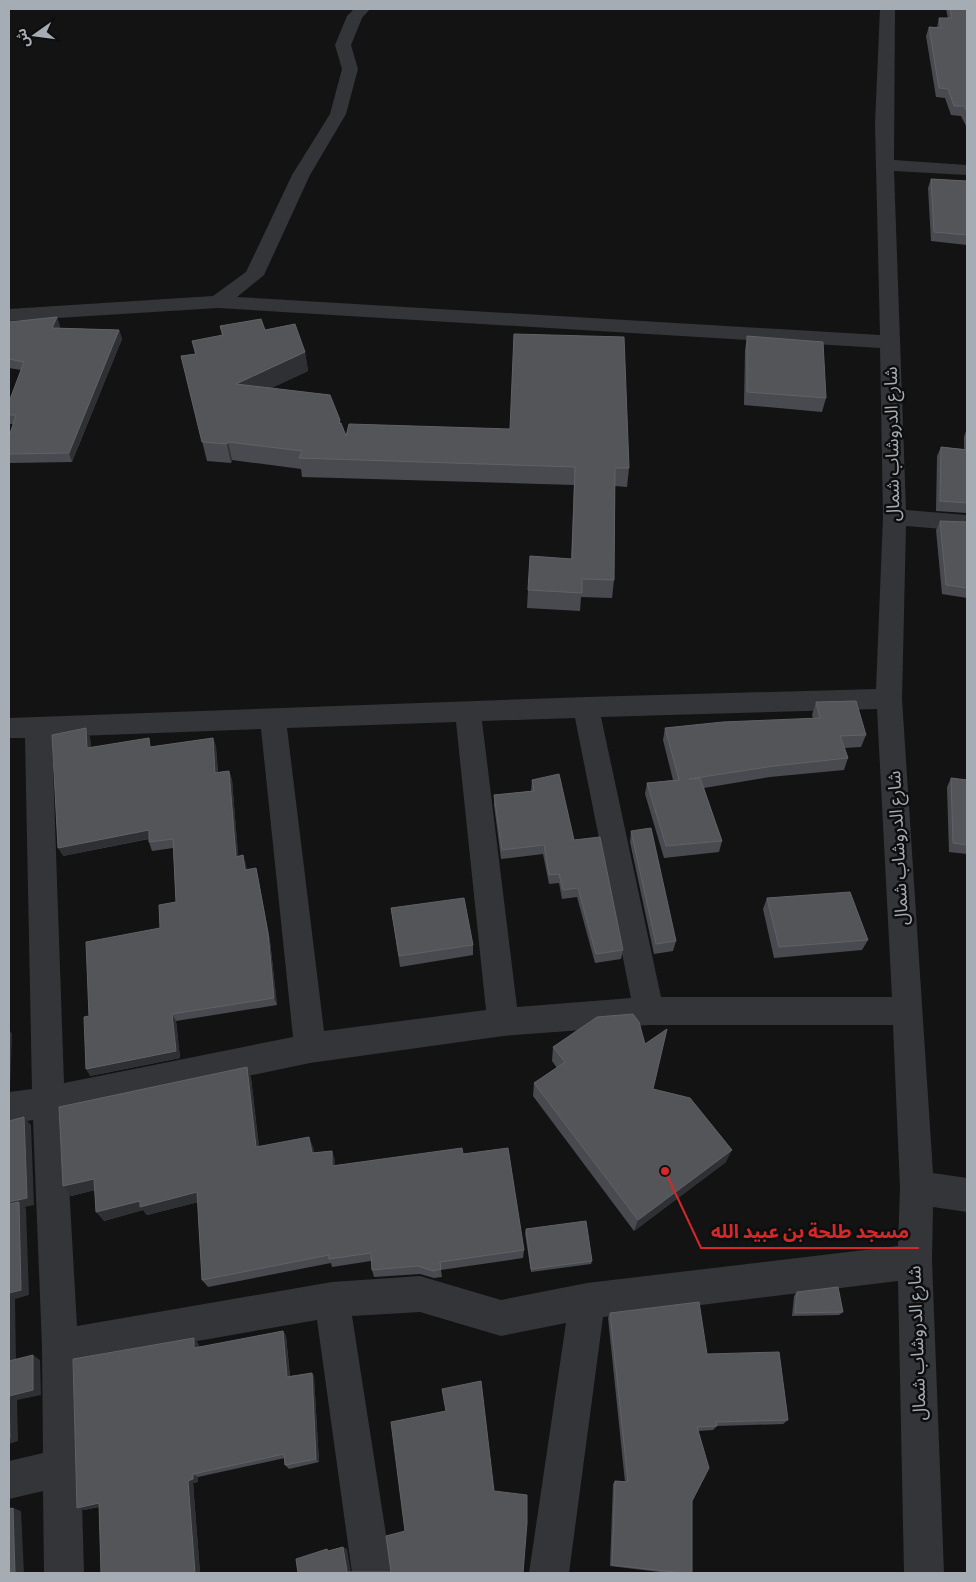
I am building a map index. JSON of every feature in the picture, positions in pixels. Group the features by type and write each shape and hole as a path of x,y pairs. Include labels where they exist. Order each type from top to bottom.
{"street":[{"path":"218,302 254,275 301,176 338,114 350,69 344,45 355,16 362,9"},
{"name":"شارع الدروشاب شمال","path":"887,9 884,124 895,517 889,699 917,1188 915,1261 924,1573"},
{"path":"886,165 967,170"},
{"path":"9,315 218,302 890,342"},
{"path":"895,517 967,523"},
{"path":"64,1573 60,1348 48,1102 23,727 586,707 889,699"},
{"path":"586,707 649,1011"},
{"path":"468,711 503,1022"},
{"path":"273,718 310,1048"},
{"path":"9,1108 48,1102 310,1048 503,1022 649,1011 908,1011"},
{"path":"917,1188 967,1195"},
{"path":"60,1348 332,1300 420,1294 501,1318 587,1301 915,1261"},
{"path":"332,1300 372,1573"},
{"path":"549,1573 587,1301"},
{"path":"9,1480 63,1468"}],"building":[{"path":"950,9 967,9 967,112 964,106 954,106 948,89 939,88 929,27 941,28 939,18 952,18"},
{"path":"931,179 967,181 967,235 934,232"},
{"path":"57,317 52,328 119,330 69,453 9,454 9,437 16,415 9,415 9,402 24,362 9,359 9,322"},
{"path":"261,319 265,330 295,324 305,352 236,384 330,395 340,420 339,423 341,423 346,436 349,424 510,429 514,334 624,337 629,468 615,468 614,580 582,579 582,593 528,590 530,556 572,559 575,467 299,458 302,451 228,442 227,444 202,442 181,356 196,354 192,341 223,335 220,326"},
{"path":"747,336 823,342 826,398 747,392"},
{"path":"941,447 967,450 967,503 940,501"},
{"path":"940,521 967,522 967,588 946,585"},
{"path":"856,701 866,735 840,736 848,758 774,766 689,779 700,778 722,841 666,846 647,783 679,780 665,728 723,722 820,718 816,702"},
{"path":"86,728 87,748 149,738 150,747 213,738 215,773 229,771 236,857 243,855 245,870 256,868 268,933 274,998 172,1014 176,1051 86,1069 84,1017 89,1016 86,942 160,928 159,905 176,902 173,839 149,842 149,830 58,848 52,735"},
{"path":"559,774 574,840 600,837 623,950 596,954 578,888 563,890 559,874 549,875 544,845 502,850 494,795 534,791 532,780"},
{"path":"951,778 967,780 967,845 953,843"},
{"path":"651,828 676,941 656,944 631,831"},
{"path":"850,892 868,940 779,947 767,898"},
{"path":"464,898 473,945 399,956 391,908"},
{"path":"633,1014 639,1022 645,1044 667,1029 653,1089 690,1098 732,1150 638,1220 534,1083 565,1062 553,1047 597,1017"},
{"path":"247,1067 256,1147 309,1137 312,1153 332,1151 332,1166 462,1148 463,1154 508,1148 524,1250 440,1262 441,1269 433,1271 418,1266 372,1270 371,1253 329,1259 329,1255 202,1280 197,1192 140,1207 140,1201 96,1212 94,1179 63,1186 59,1107"},
{"path":"24,1117 27,1198 9,1202 9,1121"},
{"path":"19,1202 21,1290 9,1293 9,1204"},
{"path":"586,1221 592,1261 531,1269 526,1229"},
{"path":"838,1287 843,1312 795,1313 797,1292"},
{"path":"699,1302 707,1354 779,1352 788,1420 716,1422 717,1426 697,1427 709,1468 692,1501 692,1573 612,1565 615,1481 628,1482 610,1313"},
{"path":"283,1331 287,1377 312,1373 316,1459 285,1465 284,1454 193,1474 193,1479 188,1481 195,1573 101,1573 99,1503 77,1508 73,1359 194,1338 194,1348"},
{"path":"33,1355 33,1390 9,1396 9,1361"},
{"path":"481,1381 494,1491 527,1495 523,1573 298,1573 296,1559 327,1549 328,1551 343,1547 347,1572 391,1572 386,1536 405,1531 391,1422 446,1411 442,1389"},
{"path":"9,1396 10,1438 9,1438"},
{"path":"13,1508 15,1573 9,1573 9,1509"}],"place":[{"name":"مسجد طلحة بن عبيد الله","path":"665,1171"}]}
